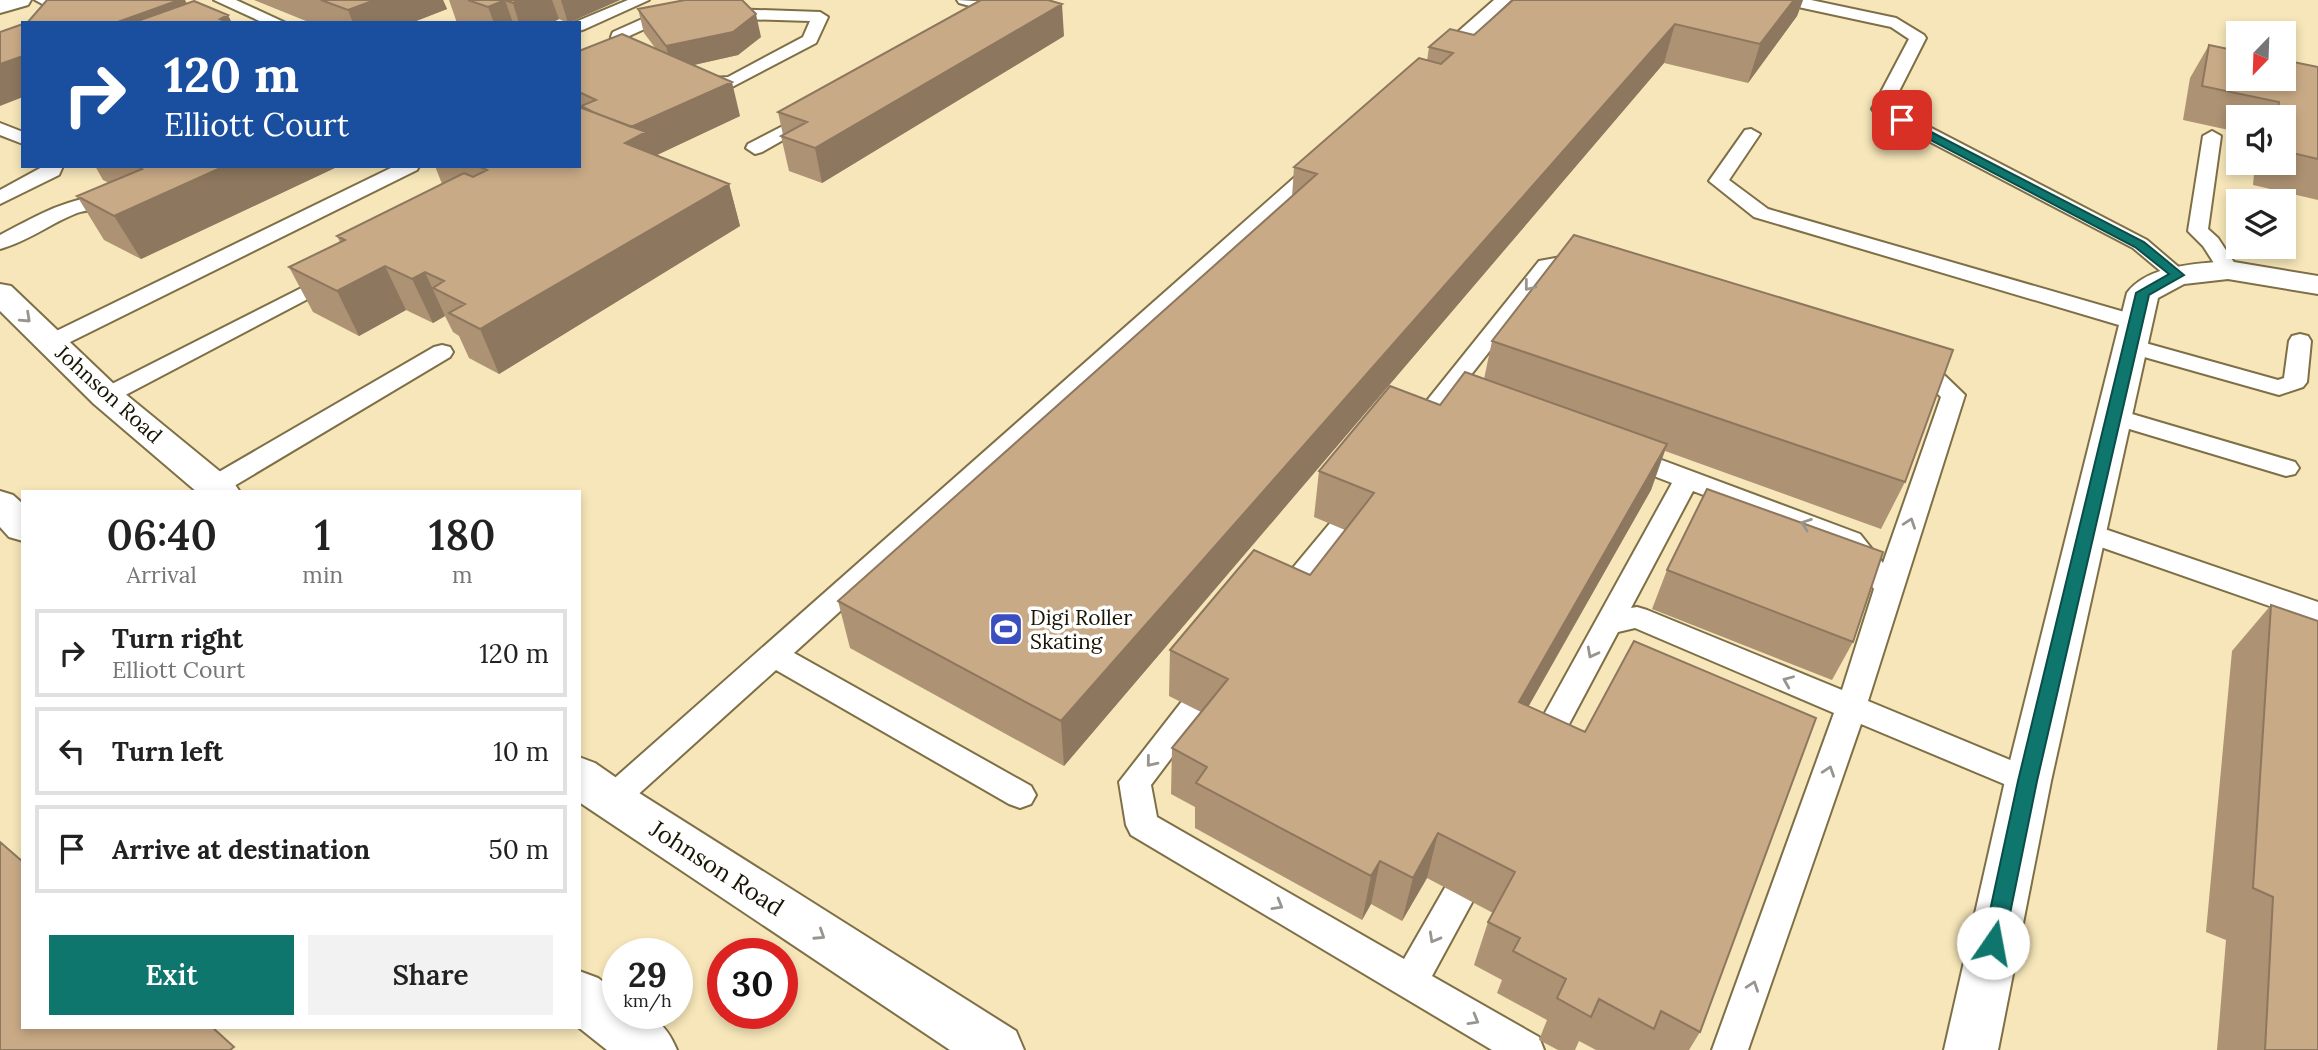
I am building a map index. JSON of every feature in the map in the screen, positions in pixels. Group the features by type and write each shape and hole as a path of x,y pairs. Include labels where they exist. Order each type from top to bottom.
{"street":[{"path":"0,6 20,0"},
{"path":"1971,1050 2028,781 2143,293 2177,275 2228,270 2318,285"},
{"name":"Johnson Road","path":"0,293 106,396 217,489"},
{"path":"0,505 21,526"},
{"name":"Johnson Road","path":"595,788 997,1050"},
{"path":"581,998 650,1050"}],"lane":[{"path":"43,0 72,13 63,21"},
{"path":"222,0 273,21"},
{"path":"581,25 641,0"},
{"path":"811,0 820,17"},
{"path":"962,31 986,17 985,5 965,0"},
{"path":"1421,74 1503,0"},
{"path":"1789,0 1896,23 1918,38 1881,109 2140,244 2177,275"},
{"path":"669,12 820,17 810,40 733,82 695,84 620,54 619,36 669,12"},
{"path":"755,148 828,107"},
{"path":"0,128 21,138"},
{"path":"1751,134 1719,181 1761,213 2134,335 2279,388 2295,382 2300,341"},
{"path":"2212,136 2198,231 2211,242 2228,270"},
{"path":"595,788 773,655 1339,148"},
{"path":"0,198 53,168"},
{"path":"52,342 406,168"},
{"path":"0,243 77,205 105,200 134,215"},
{"path":"1480,402 1467,397 1429,412 1546,265 1572,261 1610,273"},
{"path":"106,396 356,266"},
{"path":"217,489 442,352"},
{"path":"1730,1050 1851,708 1953,395 1933,377 1894,365"},
{"path":"2115,417 2286,468"},
{"path":"1597,446 1851,541 1888,588"},
{"path":"1533,761 1687,479"},
{"path":"1276,608 1340,528"},
{"path":"2087,532 2318,613"},
{"path":"1608,624 1637,617 2028,781"},
{"path":"773,655 1020,795"},
{"path":"1194,708 1135,782 1142,825 1526,1050"},
{"path":"1410,982 1458,895"}],"building":[{"path":"47,0 179,0 121,21 29,21"},
{"path":"321,0 375,0 348,10"},
{"path":"468,0 505,0 488,7"},
{"path":"685,0 742,0 756,14 733,32 666,46 638,9"},
{"path":"981,0 1048,0 1062,4 815,148 781,136 807,122 778,112"},
{"path":"1513,0 1794,0 1760,44 1675,24 1061,721 838,601 1317,174 1294,167 1419,58 1441,64 1453,53 1429,47 1450,29 1474,35"},
{"path":"194,1 228,15 220,19 226,21 138,21"},
{"path":"21,25 21,57 0,64 0,32"},
{"path":"622,34 732,82 631,127 581,106 596,100 581,93 581,50"},
{"path":"2209,45 2226,49 2226,91 2202,86"},
{"path":"2296,62 2318,67 2318,159 2296,154 2296,105 2279,105 2279,102 2226,91 2296,91"},
{"path":"581,108 646,132 625,143 729,184 480,329 449,313 465,304 433,288 444,281 425,272 412,279 385,266 337,291 289,267 345,240 337,236 464,173 473,177 487,170 482,168 581,168"},
{"path":"221,168 114,216 77,196 142,169"},
{"path":"1574,235 1953,350 1905,482 1492,341"},
{"path":"1465,372 1667,444 1519,702 1585,732 1634,641 1816,718 1700,1032 1661,1011 1654,1029 1599,999 1591,1017 1557,998 1566,979 1513,951 1520,938 1488,922 1515,872 1438,833 1413,878 1380,861 1371,876 1196,783 1207,767 1172,748 1228,679 1170,650 1254,550 1310,575 1374,493 1319,471 1390,386 1440,405"},
{"path":"1707,489 1883,552 1853,642 1667,570"},
{"path":"2271,605 2318,621 2318,1050 2265,1050 2273,897 2253,888"},
{"path":"0,842 21,860 21,1029 214,1029 234,1047 230,1050 0,1050"}],"place":[{"name":"Digi Roller Skating","path":"1006,629"}],"route":[{"path":"1902,120 2140,244 2177,275 2143,293 2028,781 1993,943"}]}
